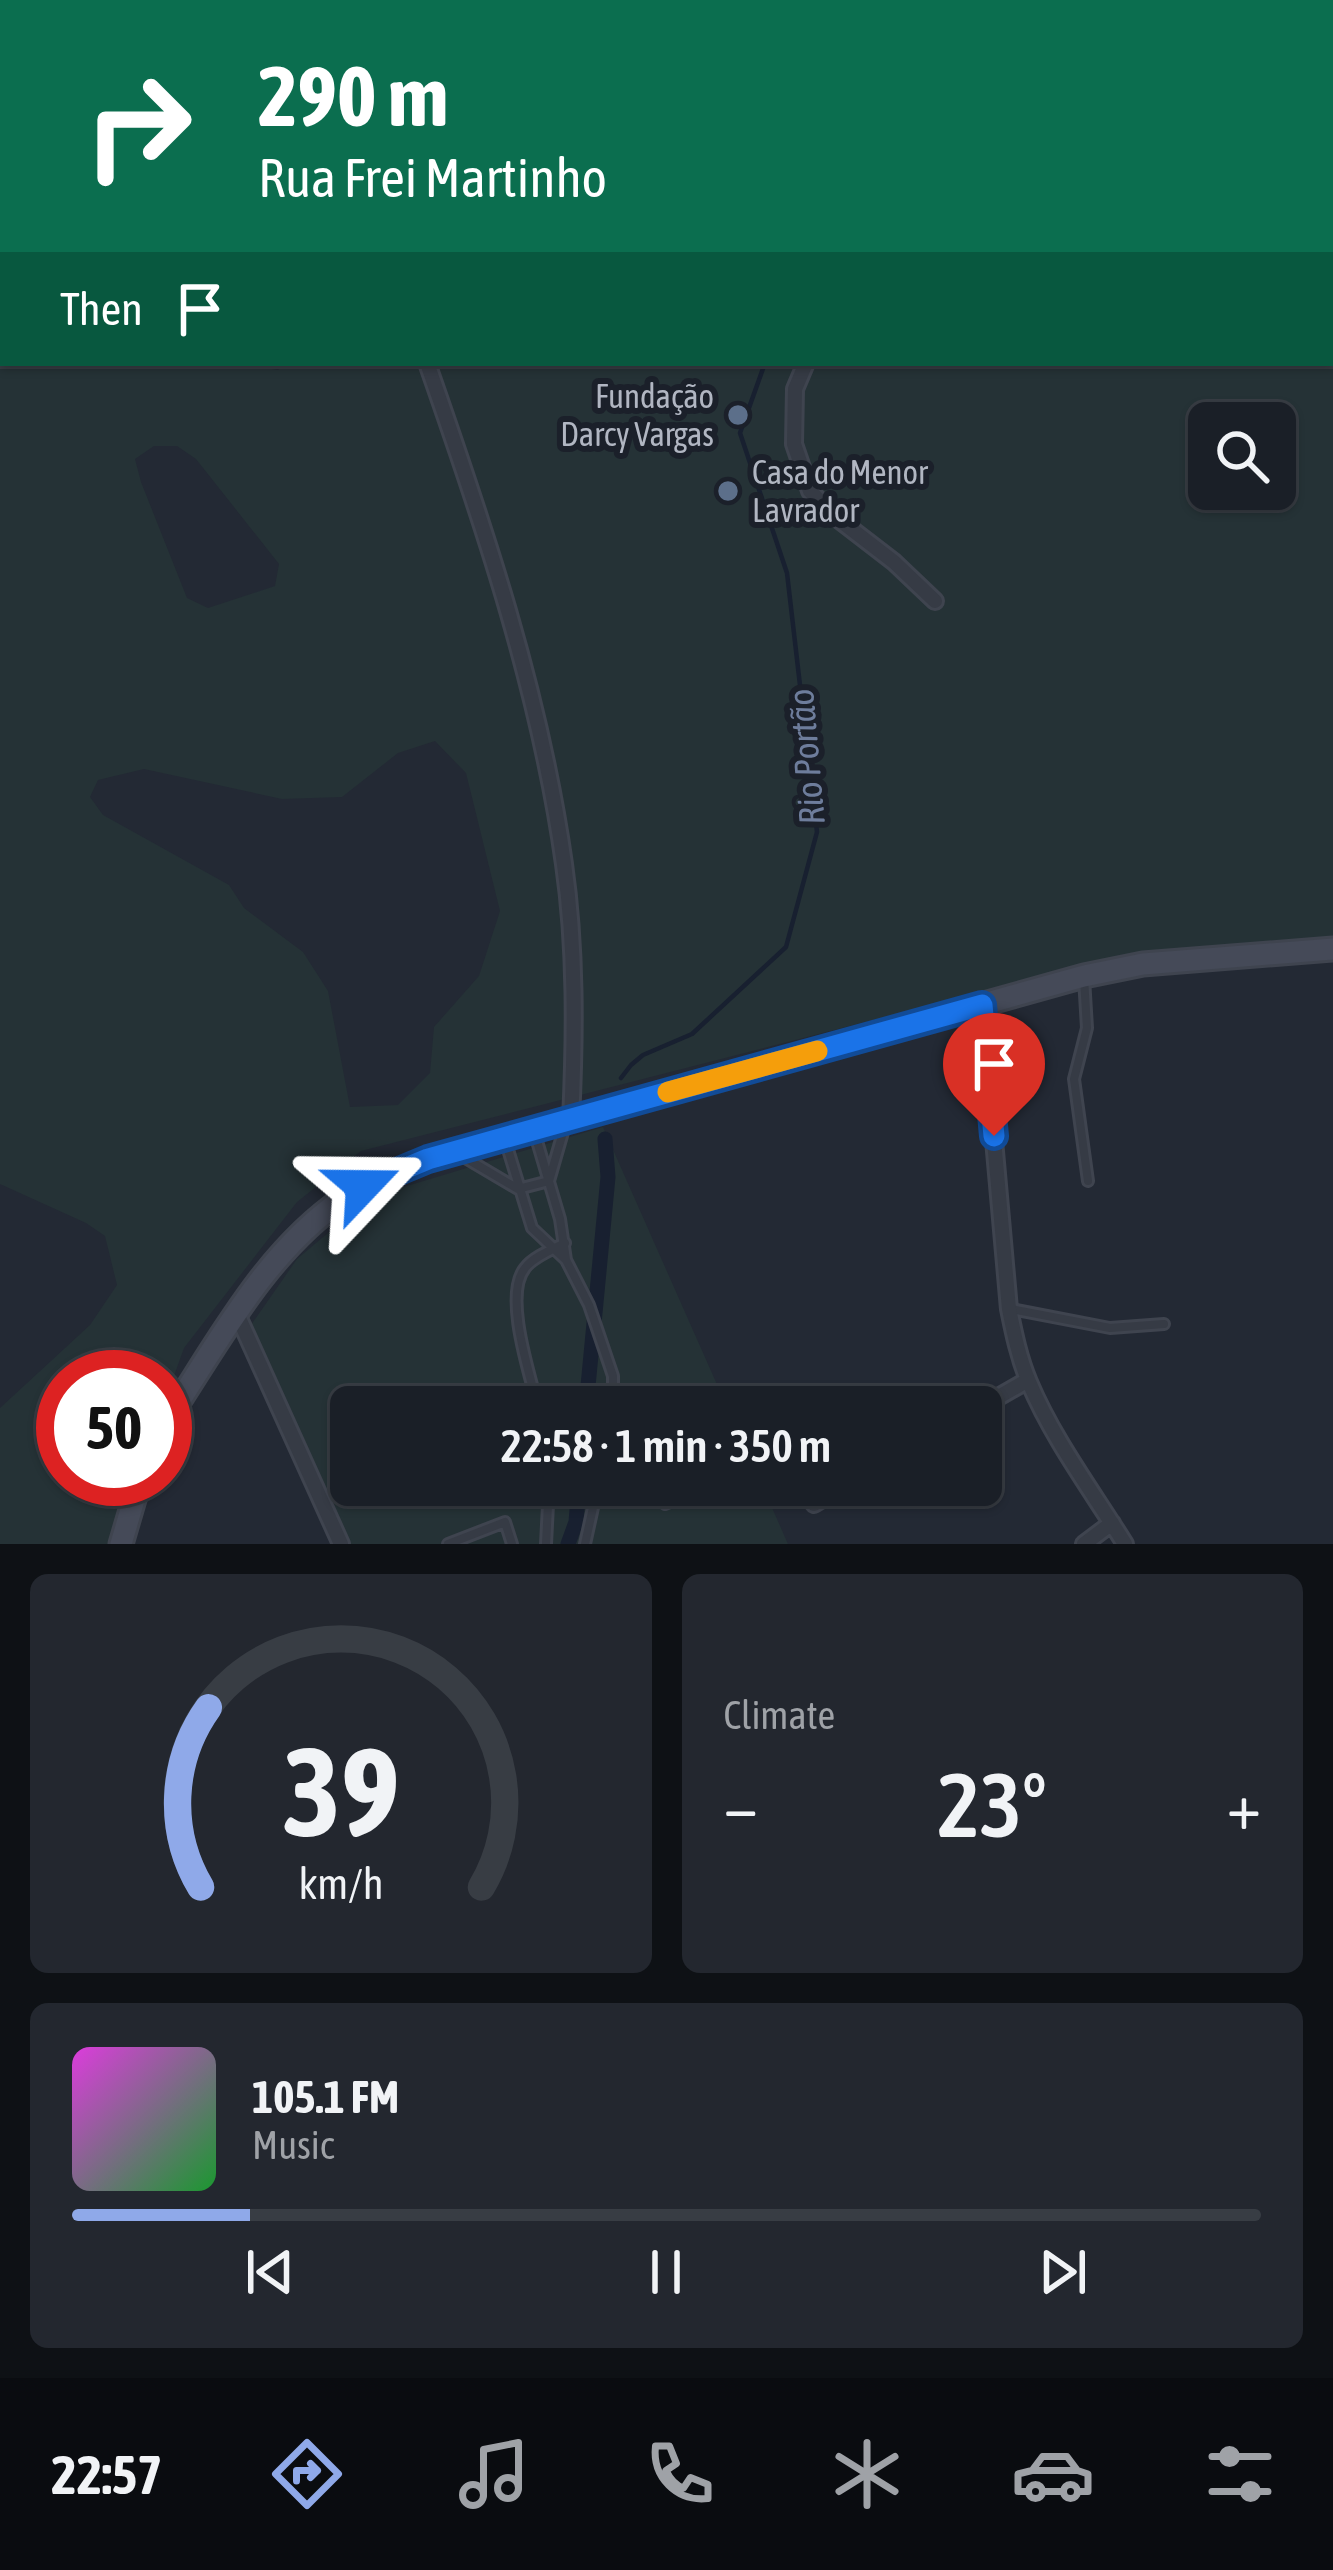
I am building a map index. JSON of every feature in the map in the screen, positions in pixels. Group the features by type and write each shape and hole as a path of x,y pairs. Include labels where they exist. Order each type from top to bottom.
{"main road":[{"path":"192,1382 237,1313 297,1237 342,1199 404,1168 1084,976 1143,964 1333,949"},
{"path":"121,1544 132,1506"}],"street":[{"path":"428,366 484,525 535,712 564,866 572,963 569,1120"},
{"path":"805,366 795,389 794,444 810,491 935,601"},
{"path":"982,1005 1016,1345 1046,1417 1126,1544"},
{"path":"237,1313 341,1544"},
{"path":"1002,1395 1028,1380"},
{"path":"1084,1544 1112,1523"}],"lane":[{"path":"1084,976 1088,1028 1074,1079 1088,1180"},
{"path":"549,1181 569,1120"},
{"path":"534,1130 566,1260"},
{"path":"504,1138 532,1228 566,1260 589,1305 613,1386"},
{"path":"455,1152 518,1189 549,1181"},
{"path":"533,1386 517,1307 518,1281 526,1266 565,1243"},
{"path":"1009,1309 1110,1328 1164,1324"},
{"path":"546,1544 548,1506"},
{"path":"585,1544 593,1506"},
{"path":"448,1544 505,1522 512,1544"}],"shaded area":[{"path":"0,366 255,366 278,370 283,366 1333,366 1333,945 1164,956 1018,983 361,1151 297,1202 183,1350 63,1350 90,1325 117,1285 105,1236 0,1184","holes":["154,446 177,446 196,459 279,564 275,586 208,608 187,598 135,459","435,741 466,773 500,911 479,976 434,1027 430,1073 398,1105 350,1107 328,991 303,952 244,908 229,885 103,815 90,797 98,780 144,769 282,799 342,797 398,753"]},
{"path":"603,1127 718,1386 330,1386 330,1506 771,1506 788,1544 343,1544 244,1335 297,1259 353,1212 397,1189"},
{"path":"36,1375 36,1506 127,1506 114,1544 0,1544 0,1408"}],"waterway":[{"name":"Rio Portão","path":"621,1078 643,1055 692,1034 786,947 817,832 787,573 740,433 764,366"},
{"name":"Rio Portão","path":"588,1386 608,1177 605,1139"},
{"name":"Rio Portão","path":"568,1544 577,1506"}],"slow traffic":[{"path":"668,1092 817,1051"}],"place":[{"name":"Fundação Darcy Vargas","path":"738,415"},
{"name":"Casa do Menor Lavrador","path":"728,491"}],"route":[{"path":"363,1186 428,1159 982,1005 994,1136"}]}
